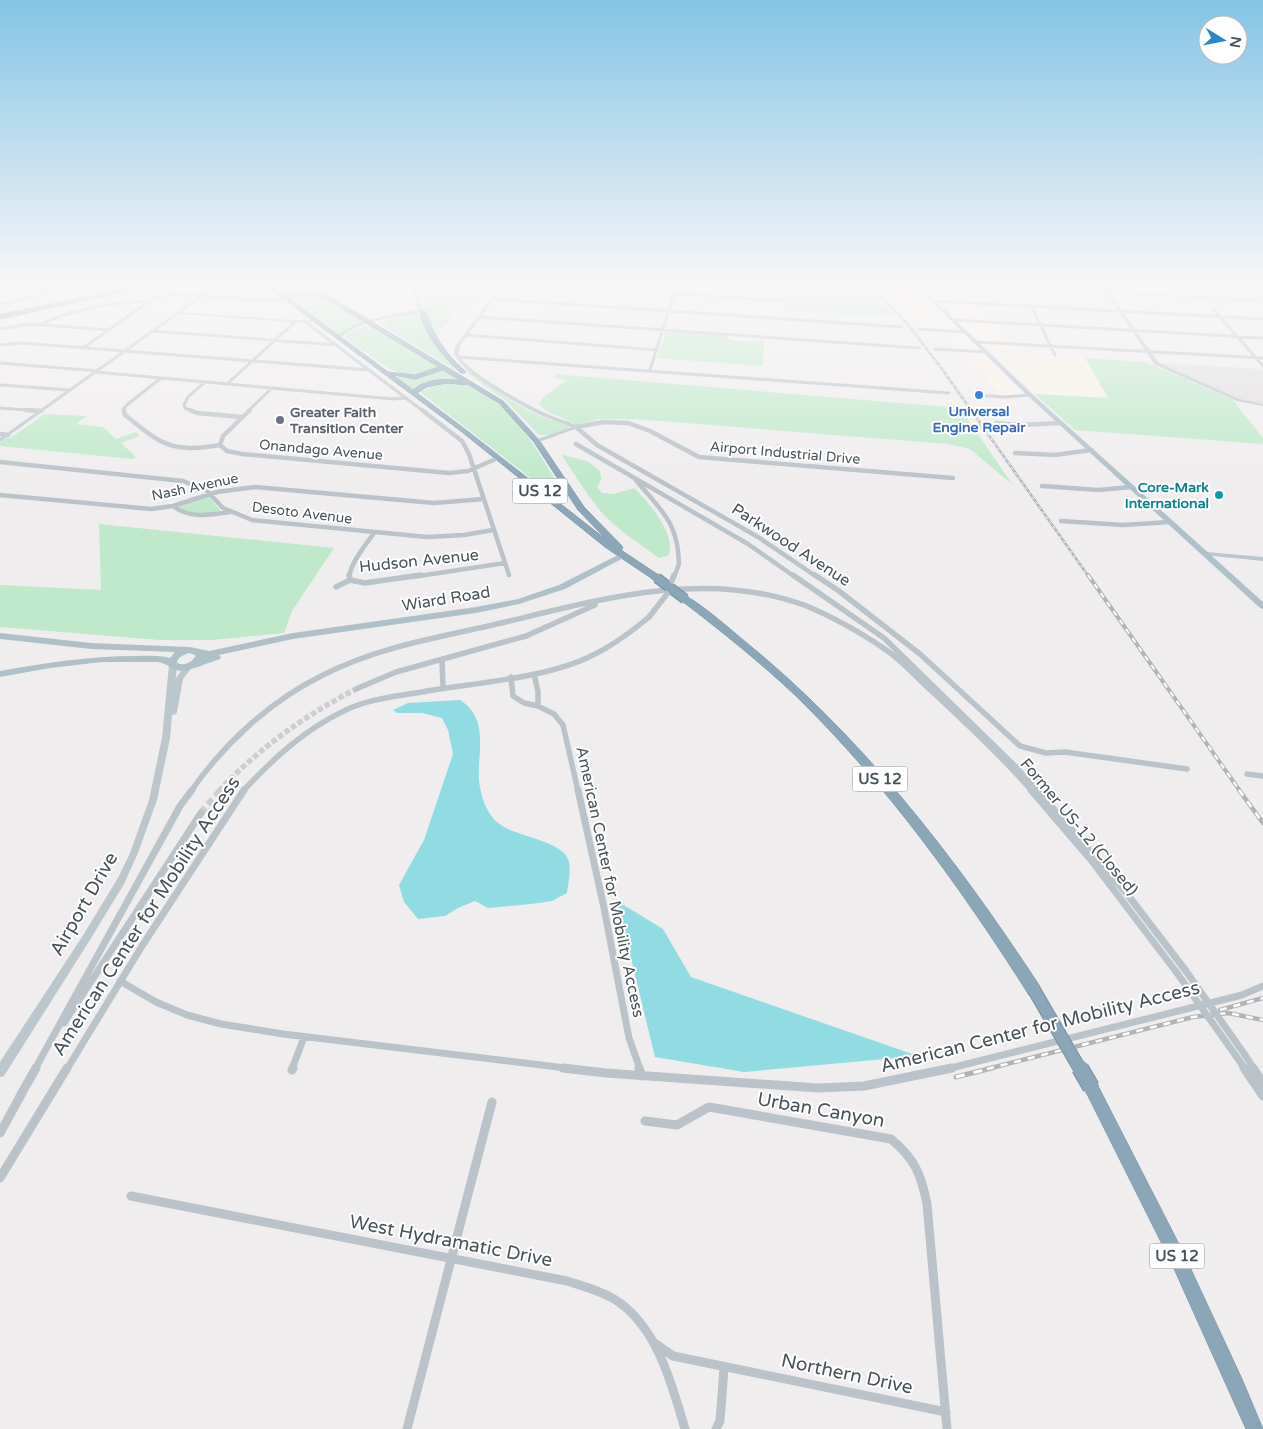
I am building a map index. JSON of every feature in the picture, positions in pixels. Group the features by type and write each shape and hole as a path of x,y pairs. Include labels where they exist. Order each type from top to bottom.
{"highway":[{"name":"US 12","path":"355,350 382,370 410,396 498,458 608,545 657,578 741,642 779,674 848,742 878,775 953,869 999,935 1091,1087 1191,1285 1255,1429"},
{"name":"US 12","path":"415,350 493,396 512,412 537,441 562,491 581,508 625,555"},
{"path":"441,350 446,356 493,396"},
{"path":"382,370 397,376 415,377 445,367"},
{"path":"410,396 417,390 433,384 450,381 466,383 493,396"},
{"path":"538,489 550,494 562,491"}],"main road":[{"path":"984,350 1030,395 1263,606"},
{"name":"Wiard Road","path":"199,653 209,654 293,636 476,610 519,601 566,584 625,555"},
{"path":"0,636 91,646 190,650 199,653 199,658 191,665 182,668 158,658 102,659 0,674"},
{"name":"Wiard Road","path":"191,665 262,642"},
{"path":"173,665 176,656 190,650"}],"street":[{"path":"107,350 370,370"},
{"path":"226,384 264,350"},
{"path":"345,350 370,370 410,396 462,441 468,450 509,575"},
{"path":"457,350 458,357 949,393"},
{"path":"650,370 656,350 652,350"},
{"path":"947,350 986,352"},
{"path":"1052,350 1055,355"},
{"path":"1122,350 1263,358"},
{"path":"1248,350 1263,366"},
{"path":"0,440 125,351"},
{"path":"1148,351 1157,364 1164,369 1239,400 1263,406"},
{"name":"Parkwood Avenue","path":"458,357 466,366 487,382 541,413 576,427 597,445 758,537 839,591 920,654 1020,746 1046,753 1065,752 1187,769"},
{"path":"0,363 272,388 410,396"},
{"path":"161,378 124,408 125,415 164,446 189,449 220,445 224,436 272,388"},
{"path":"205,382 186,400 185,408 197,413 242,417"},
{"path":"0,385 70,390"},
{"path":"974,395 998,397 1030,395"},
{"path":"0,408 41,411"},
{"name":"Airport Industrial Drive","path":"537,441 576,427 608,421 640,426 684,448 690,454 699,457 953,478"},
{"path":"996,423 1038,425 1061,423"},
{"path":"0,434 8,435"},
{"path":"576,444 748,544 884,638 978,727 1076,833 1121,887 1186,971 1240,1055 1263,1096"},
{"name":"Onandago Avenue","path":"220,445 226,452 242,454 449,473 474,468 498,458"},
{"path":"1015,453 1055,455 1091,450"},
{"name":"Desoto Avenue","path":"0,462 170,479 194,484 210,494 217,503 230,512 255,520 427,537 464,535 493,530"},
{"name":"American Center for Mobility Access","path":"0,1178 120,981 243,791 275,758 304,733 347,709 374,700 443,687 534,674 589,657 632,631 649,618 668,594 678,564 678,546 673,525 662,508 634,477"},
{"path":"1042,486 1099,490 1131,487"},
{"name":"Nash Avenue","path":"0,495 141,509 173,506 210,494 234,489 263,487 434,503 484,499"},
{"path":"173,506 181,512 190,514 210,515 230,512"},
{"path":"1061,520 1123,525 1170,522"},
{"name":"Hudson Avenue","path":"374,533 352,566 349,572 350,580 365,583 375,582 505,562"},
{"path":"1206,554 1263,558"},
{"path":"336,586 350,580"},
{"name":"Former US-12 (Closed)","path":"604,601 648,591 685,587 710,587 749,591 798,603 846,624 893,655 950,706 1024,781 1077,841 1240,1055"},
{"path":"356,689 396,672 526,636 604,601"},
{"path":"0,1133 180,806 210,764 269,707 325,674 377,652 604,601"},
{"path":"442,660 443,687"},
{"name":"Airport Drive","path":"166,738 173,665"},
{"name":"Airport Drive","path":"0,1072 121,881 134,853 153,800 180,678 191,665"},
{"path":"534,674 538,692 538,706"},
{"name":"American Center for Mobility Access","path":"512,677 513,696 524,703 538,706 554,714 563,724 602,899 629,1038 642,1076"},
{"path":"1247,774 1263,776"},
{"path":"20,1096 201,813"},
{"name":"American Center for Mobility Access","path":"120,981 156,1002 187,1015 221,1024 304,1037 642,1076 818,1088 864,1086 923,1075 1242,995 1263,986"},
{"path":"292,1070 304,1037"},
{"path":"1240,1055 1263,1083"},
{"path":"407,1429 492,1102"},
{"name":"Urban Canyon","path":"645,1121 678,1125 709,1107 891,1139 903,1148 914,1161 922,1176 927,1204 946,1412"},
{"name":"West Hydramatic Drive","path":"131,1196 567,1281 598,1290 621,1304 642,1326 661,1357 685,1429"},
{"name":"Northern Drive","path":"651,1341 673,1356 724,1368 946,1412"},
{"path":"716,1429 720,1421 724,1368"},
{"path":"946,1412 947,1429"}],"shaded area":[{"path":"961,350 979,350 1025,396 1004,398"},
{"path":"1001,350 1025,350 1025,351"},
{"path":"992,353 1085,358 1131,434 1075,430"},
{"path":"1158,363 1263,369 1263,405 1243,400"}],"green space":[{"path":"362,350 412,350 434,362 438,367 418,374 402,373 394,371"},
{"path":"422,350 439,350 455,370"},
{"path":"660,350 764,350 763,366 657,358"},
{"path":"1085,358 1145,362 1232,399 1263,438 1263,444 1075,430 1035,394 1108,398"},
{"path":"444,369 463,381 446,380 414,390 395,377 416,378"},
{"path":"468,369 513,402 533,413 569,426 569,428 551,435 539,435 506,401 464,371"},
{"path":"554,374 960,408 1012,484 970,449 948,444 635,419 598,419 577,425 545,410 539,403 567,380 557,379"},
{"path":"443,383 463,385 481,392 498,403 513,418 538,452 559,486 558,489 552,491 542,487 420,392"},
{"path":"45,414 87,416 76,424 103,427 116,439 136,432 140,436 121,443 136,457 132,459 0,446 0,443 6,438 10,438"},
{"path":"562,456 589,462 600,471 601,480 597,487 602,493 614,494 634,488 654,510 665,529 670,548 668,556 659,558 629,537 608,519 586,492"},
{"path":"209,497 219,511 198,513 178,507"},
{"path":"99,524 334,548 292,611 284,633 211,640 160,640 0,627 0,585 101,590"}],"water":[{"path":"460,700 469,708 479,726 479,781 483,800 488,811 496,821 508,829 550,844 566,855 570,869 567,893 552,901 488,908 475,901 445,916 418,919 404,902 399,885 424,840 453,754 448,730 442,718 422,713 397,713 393,710 408,703"},
{"path":"617,901 663,929 691,977 918,1056 744,1072 655,1057"}],"tunnel":[{"path":"219,791 234,775 283,734 318,710 356,689"},
{"path":"201,813 221,790"}],"railway":[{"path":"927,350 1089,577"},
{"path":"1088,575 1240,791"},
{"path":"1239,790 1263,823"},
{"path":"1220,1010 1263,998"},
{"path":"987,1069 1193,1017 1228,1013 1263,1020"},
{"path":"956,1077 992,1068"}],"place":[{"name":"Universal Engine Repair","path":"979,395"},
{"name":"Greater Faith Transition Center","path":"280,420"},
{"name":"Core-Mark International","path":"1219,495"}]}
